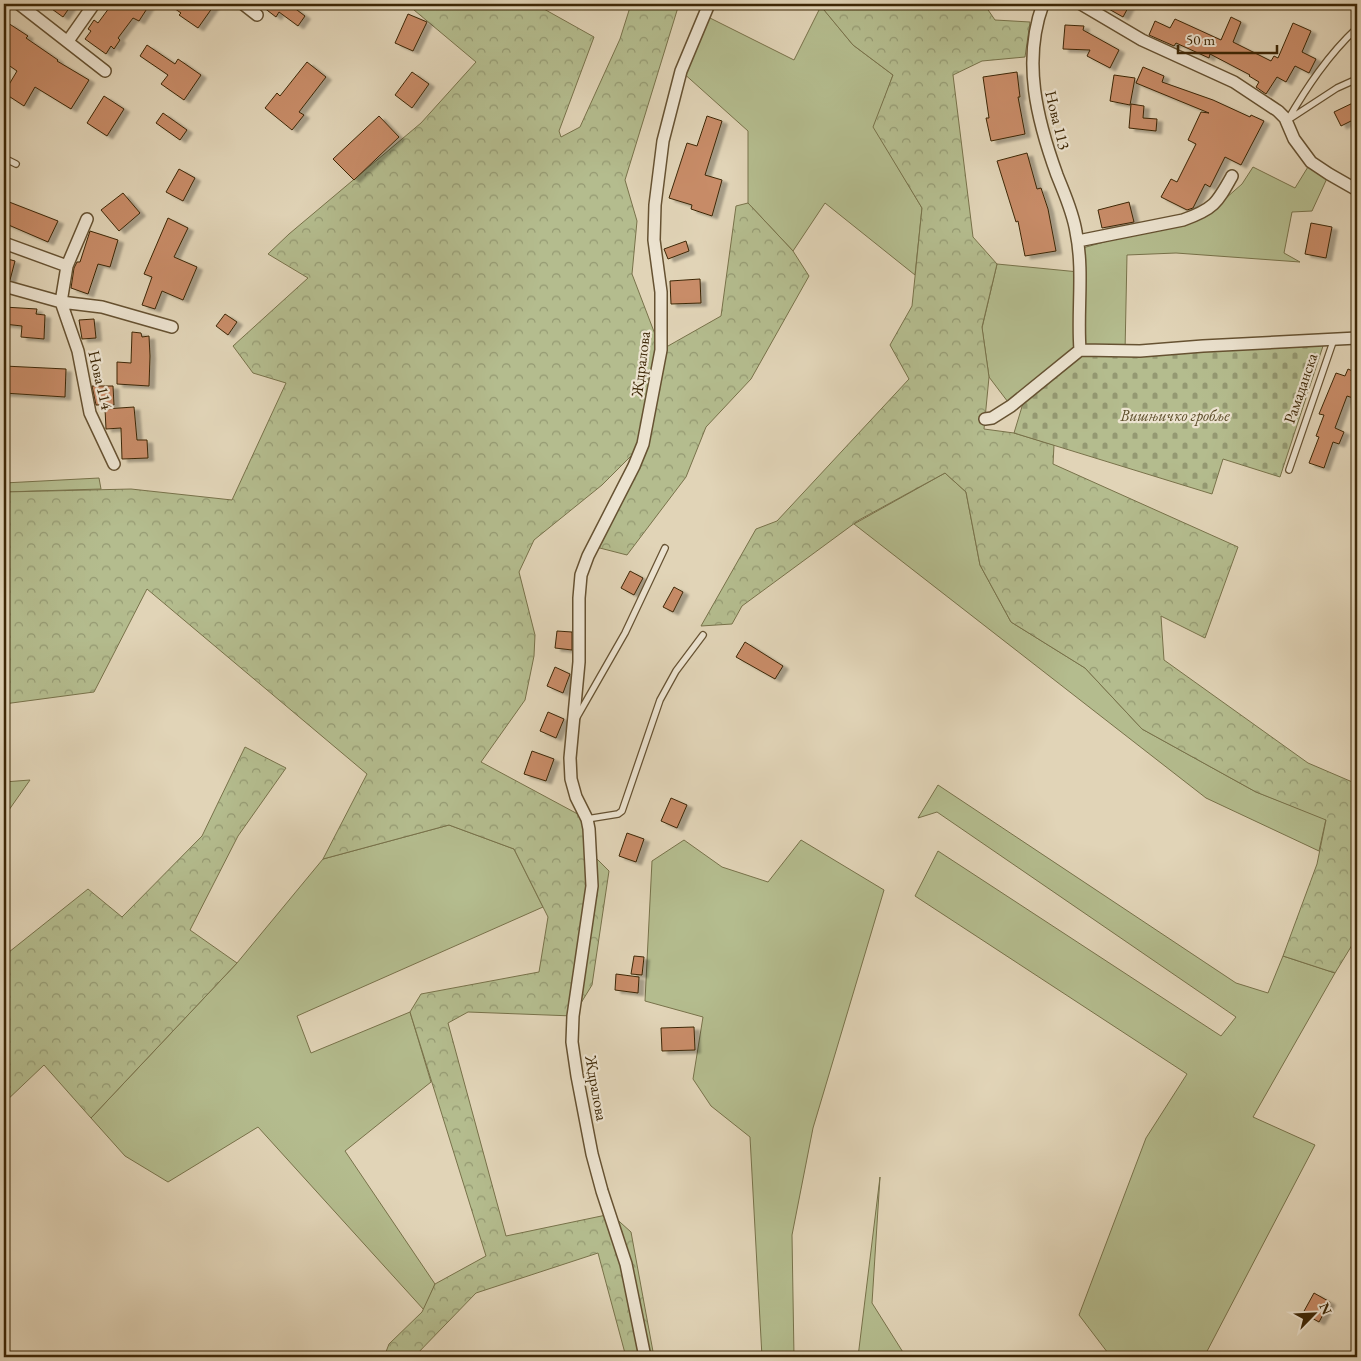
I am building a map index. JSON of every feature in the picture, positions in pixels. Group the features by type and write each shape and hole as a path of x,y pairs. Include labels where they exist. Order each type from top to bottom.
{"street":[{"path":"19,4 105,72"},
{"path":"68,41 94,4"},
{"path":"243,4 258,15"},
{"name":"Ждралова","path":"645,1357 626,1264 592,1154 572,1042 573,1016 592,886 589,829 576,798 571,779 570,758 580,662 579,598 581,575 588,556 634,466 643,444 661,350 661,292 654,240 655,205 663,141 681,71 708,4"},
{"name":"Нова 113","path":"1043,4 1036,26 1032,79 1046,144 1072,215 1078,241 1080,350"},
{"path":"1081,4 1142,40 1234,82 1278,111 1287,121 1294,138 1311,162 1357,190"},
{"path":"1078,241 1183,220 1200,214 1218,200 1232,176"},
{"name":"Нова 114","path":"87,219 67,266 62,284 61,302 78,351 90,413 114,464"},
{"path":"4,242 67,266"},
{"path":"4,286 61,302 102,308 172,327"},
{"name":"Рамаданска","path":"1334,339 1357,338"},
{"path":"985,419 992,418 1010,406 1080,350 1140,351 1334,339"}],"lane":[{"path":"1287,121 1324,63 1357,28"},
{"path":"1287,121 1337,88 1357,79"},
{"path":"4,158 16,164"},
{"name":"Рамаданска","path":"1289,470 1334,339"},
{"name":"Ждралова","path":"574,722 625,633 665,548"},
{"path":"586,819 618,814 622,811 660,700 676,671 702,635"}],"green space":[{"path":"420,4 535,4 594,37 559,131 561,137 580,127 620,39 631,4 679,4 625,180 637,221 632,274 661,350 721,316 736,206 748,203 793,251 809,276 751,379 706,427 686,477 627,555 592,546 642,445 602,485 534,540 519,572 535,635 534,656 525,700 481,762 587,819 591,853 609,871 592,985 573,1016 468,1012 448,1023 506,1236 611,1214 631,1232 654,1357 626,1357 598,1253 476,1293 414,1357 384,1357 389,1344 422,1312 435,1284 486,1256 410,1012 421,994 539,972 548,917 514,849 449,825 323,859 367,774 147,589 94,692 4,704 4,492 131,489 232,500 286,383 253,373 233,346 308,278 268,254 289,234 421,123 476,62 414,10"},
{"path":"819,4 984,4 995,20 1030,22 1025,57 982,61 953,75 973,237 997,264 982,327 989,377 984,429 1014,433 1054,445 1053,464 1238,547 1205,638 1161,616 1164,660 1308,763 1357,784 1357,937 1335,973 1283,956 1317,864 1326,820 1256,792 1142,729 1085,668 1011,622 980,565 966,492 945,473 859,520 742,606 732,624 701,626 756,529 777,521 909,379 890,345 912,306 922,208 873,127 893,75 853,45"},
{"path":"821,6 853,45 893,75 874,127 922,208 915,275 825,203 793,251 748,203 748,131 681,71 704,15 794,60"},
{"path":"1311,162 1329,174 1312,211 1292,212 1284,253 1300,262 1176,253 1127,255 1125,352 1011,406 989,377 982,328 997,264 1079,272 1079,249 1183,220 1226,198 1242,184 1253,167 1295,188"},
{"name":"Вишњичко гробље","path":"1324,343 1280,477 1223,459 1212,494 1014,433 1024,400 1075,355"},
{"path":"945,473 966,492 980,565 1011,622 1085,668 1142,729 1256,792 1326,819 1319,851 1206,798 854,524"},
{"path":"99,478 101,489 4,492 4,483"},
{"path":"245,747 286,768 238,836 190,930 237,963 91,1118 44,1065 4,1103 4,956 88,889 122,917 202,836"},
{"path":"30,780 4,817 4,782"},
{"path":"938,785 1236,983 1268,993 1283,956 1335,973 1253,1117 1315,1145 1204,1357 1111,1357 1079,1315 1146,1138 1187,1074 915,896 938,851 1221,1036 1236,1017 937,812 918,818"},
{"path":"449,825 514,849 543,907 297,1016 311,1053 410,1012 431,1082 345,1151 435,1284 424,1310 258,1127 168,1182 125,1156 91,1118 237,963 323,859"},
{"path":"684,840 722,867 768,882 801,840 884,890 813,1128 792,1235 794,1357 762,1357 750,1137 711,1106 693,1079 703,1017 645,1001 652,861"},
{"path":"880,1177 872,1303 906,1357 858,1357"}],"building":[{"path":"45,4 72,4 63,17"},
{"path":"112,4 150,4 139,21 133,18 118,38 120,40 114,49 111,46 106,54 85,39 91,31 88,29 94,20 98,23"},
{"path":"168,4 215,4 198,28 179,15 181,13"},
{"path":"259,4 289,4 305,16 298,26 279,12 276,17"},
{"path":"1100,4 1130,4 1123,17"},
{"path":"408,14 427,22 413,51 395,43"},
{"path":"1231,17 1241,22 1233,42 1271,61 1274,56 1278,58 1293,23 1311,31 1302,52 1316,59 1309,73 1295,66 1286,82 1277,77 1266,94 1256,87 1259,82 1250,75 1210,54 1209,58 1176,43 1174,46 1149,35 1155,21 1170,28 1175,19 1221,40"},
{"path":"8,23 28,36 26,38 57,61 89,80 71,109 35,87 24,106 4,93 17,71 4,62 4,29"},
{"path":"1065,25 1084,26 1083,30 1119,50 1110,68 1087,56 1090,50 1063,49"},
{"path":"147,45 175,64 178,59 201,75 184,100 161,84 168,75 140,56"},
{"path":"307,62 326,77 299,112 304,115 292,130 265,108 277,93 280,96"},
{"path":"1143,67 1164,76 1162,82 1264,121 1241,165 1225,157 1210,187 1205,184 1193,208 1187,210 1161,197 1171,179 1177,182 1196,144 1188,140 1201,112 1209,113 1136,83"},
{"path":"412,72 429,84 412,108 395,95"},
{"path":"1017,72 1020,97 1018,97 1025,134 991,141 986,118 989,118 983,77"},
{"path":"1114,75 1135,78 1130,105 1110,101"},
{"path":"104,96 124,109 107,136 87,123"},
{"path":"1357,101 1357,118 1341,126 1334,112"},
{"path":"1131,104 1144,106 1143,118 1157,119 1156,131 1129,128"},
{"path":"163,113 187,130 180,140 156,123"},
{"path":"379,116 399,137 354,180 333,159"},
{"path":"707,116 722,121 705,175 722,180 712,216 691,209 692,205 669,198 687,143 697,146"},
{"path":"1027,153 1037,189 1041,188 1048,209 1056,251 1025,256 1018,221 1016,222 997,161"},
{"path":"179,169 195,178 183,201 166,192"},
{"path":"123,193 140,213 119,231 101,210"},
{"path":"4,200 58,221 48,242 4,223"},
{"path":"1129,202 1134,222 1102,228 1098,210"},
{"path":"168,218 188,228 174,257 197,267 183,300 162,291 155,309 142,305 152,277 144,274"},
{"path":"1311,223 1332,227 1326,258 1305,254"},
{"path":"90,231 118,240 110,267 98,264 88,294 71,288 74,268 77,262 80,262"},
{"path":"686,241 689,251 668,259 664,249"},
{"path":"4,258 15,261 10,280 4,279"},
{"path":"700,279 701,303 671,304 670,281"},
{"path":"4,307 37,309 36,314 45,315 44,339 21,337 22,326 4,324"},
{"path":"225,314 237,322 228,335 216,326"},
{"path":"94,319 96,338 82,339 79,320"},
{"path":"132,332 141,333 142,337 149,336 149,386 117,384 117,362 131,363"},
{"path":"4,366 66,369 65,397 4,393"},
{"path":"1348,369 1357,373 1357,387 1353,398 1347,396 1335,428 1344,432 1339,444 1333,442 1324,468 1309,463 1319,437 1316,436 1324,415 1319,414 1336,373 1345,376"},
{"path":"92,386 113,386 114,405 96,405"},
{"path":"134,407 137,440 147,440 148,458 122,459 121,428 106,429 105,409"},
{"path":"630,571 643,578 634,595 621,588"},
{"path":"674,587 683,592 673,612 663,607"},
{"path":"557,631 572,632 572,650 555,648"},
{"path":"745,642 783,666 775,679 736,657"},
{"path":"555,667 570,674 563,693 547,686"},
{"path":"548,712 564,719 556,738 540,731"},
{"path":"532,751 554,759 546,781 524,774"},
{"path":"671,798 687,805 677,828 661,821"},
{"path":"627,833 644,839 636,862 619,856"},
{"path":"634,956 644,957 642,975 631,974"},
{"path":"616,974 639,977 638,993 615,990"},
{"path":"694,1027 695,1050 662,1051 661,1028"},
{"path":"1314,1293 1330,1302 1319,1322 1303,1313"}]}
